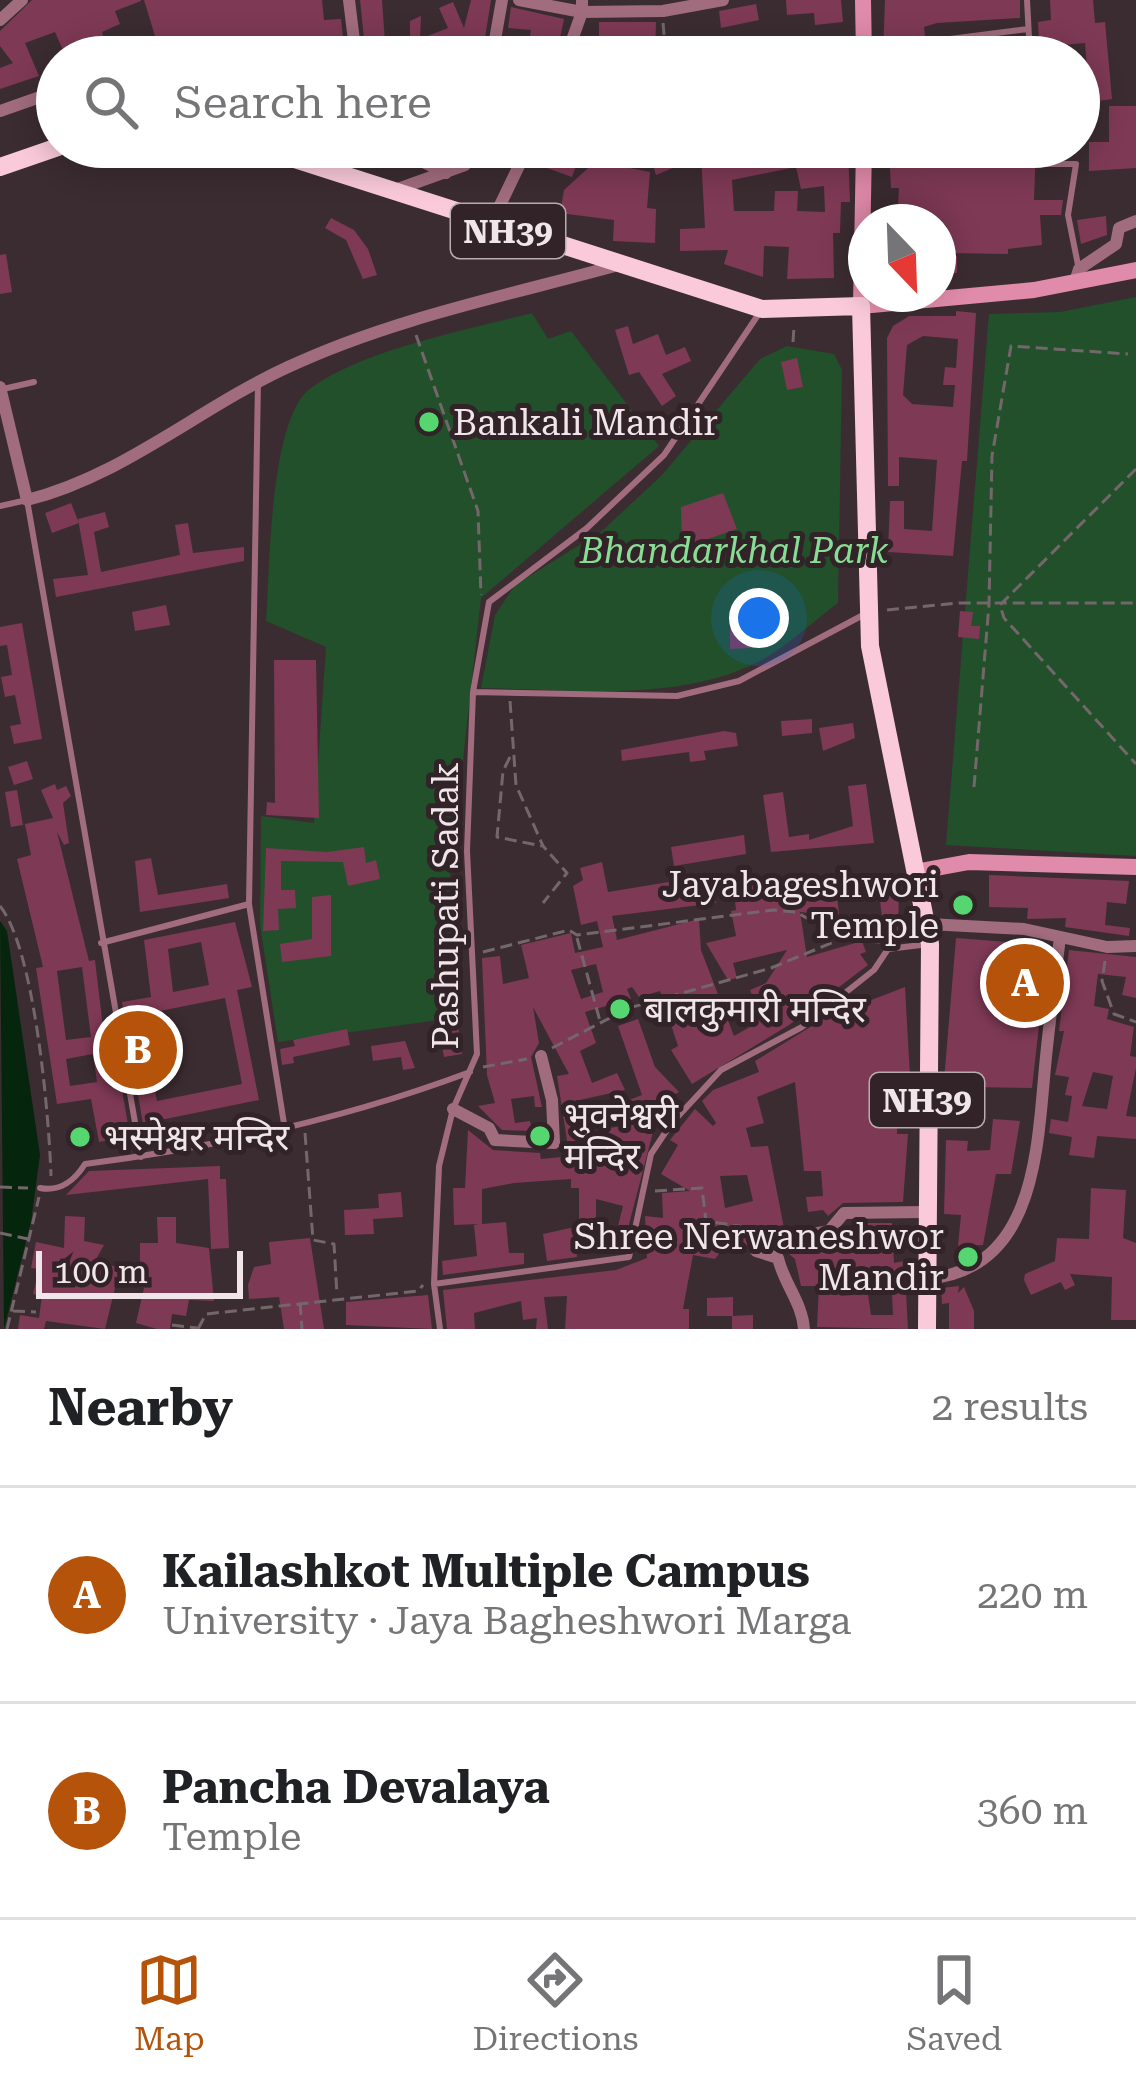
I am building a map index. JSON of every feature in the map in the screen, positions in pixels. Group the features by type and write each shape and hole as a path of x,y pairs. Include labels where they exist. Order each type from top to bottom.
{"highway":[{"path":"0,167 36,155"},
{"name":"NH39","path":"321,168 490,226 762,308 848,306"},
{"name":"NH39","path":"861,312 868,612 929,934 926,1329"}],"main road":[{"path":"863,0 864,36"},
{"path":"863,204 864,168"},
{"path":"956,293 1136,270"},
{"path":"920,871 969,862 1136,867"}],"street":[{"path":"0,20 22,0"},
{"path":"349,0 353,36"},
{"path":"496,36 502,0"},
{"path":"519,0 582,6 610,14 723,0"},
{"path":"573,36 582,6"},
{"path":"0,111 36,98"},
{"path":"437,168 447,173"},
{"path":"392,191 456,168"},
{"path":"490,226 518,168"},
{"path":"1077,276 1116,244 1119,228 1136,221"},
{"path":"0,388 26,500 90,480 258,382 412,321 624,264"},
{"path":"929,934 1024,928 1107,947 1136,946"},
{"path":"925,1279 964,1272 999,1247 1026,1197 1036,1154 1060,937"},
{"path":"453,1109 489,1128 495,1140 554,1143 552,1100 541,1056"},
{"path":"804,1329 802,1308 785,1286 778,1258 761,1257 756,1251 764,1236 787,1239 829,1232 844,1214 924,1212"}],"lane":[{"path":"992,36 1029,33 1027,0"},
{"path":"1075,168 1068,215 1077,276"},
{"path":"489,602 587,528 664,455 762,308"},
{"path":"0,388 34,382"},
{"path":"258,382 248,904 285,1130"},
{"path":"0,506 26,500 141,1157"},
{"name":"Pashupati Sadak","path":"440,1329 434,1284 439,1166 453,1109 477,1054 467,851 473,692 489,602"},
{"path":"473,692 677,696 739,681 868,612"},
{"path":"101,943 248,904"},
{"path":"434,1284 629,1257 651,1154 706,1084 741,1055 802,1027 874,970 888,950 929,934"},
{"path":"40,1188 52,1190 76,1179 85,1164 304,1126 470,1072"}],"path":[{"path":"663,10 665,36"},
{"path":"412,321 478,511 481,598 489,602"},
{"path":"974,787 989,604 992,456 1011,346 1128,354"},
{"path":"1000,604 1136,469"},
{"path":"868,612 989,604 1136,603"},
{"path":"1000,604 1004,618 1136,764"},
{"path":"509,694 510,757 516,785 544,846 567,873 543,903"},
{"path":"510,757 503,771 497,837 544,846"},
{"path":"0,906 14,923 25,976 49,1124 52,1190"},
{"path":"470,956 569,930 577,935 772,910 796,912 841,940"},
{"path":"577,935 581,966 601,1022"},
{"path":"470,1072 541,1056 601,1022 841,940 873,938 888,950"},
{"path":"1107,947 1102,981 1114,1014 1136,1022"},
{"path":"304,1126 314,1240 334,1244 338,1297"},
{"path":"0,1187 40,1188 7,1329"},
{"path":"643,1193 702,1188 706,1221 751,1227 764,1236"},
{"path":"0,1233 30,1239"},
{"path":"172,1325 198,1329 206,1313 418,1292 434,1284"},
{"path":"300,1301 302,1329"},
{"path":"11,1310 36,1312"}],"green space":[{"path":"1136,297 1136,856 946,845 989,314 1060,312"},
{"path":"532,313 548,339 571,331 659,446 481,598 450,877 461,1017 278,1042 260,925 261,816 314,823 326,647 266,621 274,497 287,430 297,405 311,388 333,374 418,342"},
{"name":"Bhandarkhal Park","path":"787,346 834,354 842,370 838,603 767,657 691,684 621,691 481,688 495,615 515,585 602,531 662,475 760,359"}],"shaded area":[{"path":"0,921 7,931 40,1155 31,1222 4,1329"}],"building":[{"path":"32,0 141,0 115,11 120,24 102,32 103,36 57,36 55,32 36,36 25,43 36,77 0,89 0,68 13,63 0,46 0,31"},
{"path":"144,0 322,0 324,20 341,19 343,36 155,36"},
{"path":"360,0 382,0 385,36 364,36"},
{"path":"471,0 491,0 485,36 428,36 448,28 439,8 453,2 464,28"},
{"path":"786,0 841,0 843,22 815,25 814,13 787,15"},
{"path":"885,0 1020,0 1020,18 937,23 924,27 925,36 884,36"},
{"path":"1050,0 1093,0 1095,23 1105,22 1112,99 1100,101 1100,36 1039,36 1038,22 1051,20"},
{"path":"756,4 759,20 721,28 719,11"},
{"path":"511,7 564,19 560,36 530,36 531,30 508,28"},
{"path":"421,16 420,36 410,36 410,21"},
{"path":"599,22 656,22 656,36 599,36"},
{"path":"1109,106 1136,106 1136,168 1089,171 1100,168 1100,142 1109,142"},
{"path":"547,168 575,168 572,177"},
{"path":"588,168 650,172 647,208 656,209 655,243 613,241 614,220 560,213 564,190"},
{"path":"702,168 791,168 732,180 734,211 774,211 775,191 798,191 797,211 825,212 824,186 801,189 796,168 849,168 850,202 841,202 840,233 833,233 834,278 787,279 789,247 764,246 763,277 724,264 728,250 680,251 680,229 705,228"},
{"path":"890,168 1035,168 1034,200 1063,200 1061,215 1040,215 1042,245 1008,249 1008,254 956,253 956,204 898,204 899,188 891,188"},
{"path":"1106,216 1107,235 1081,244 1077,220"},
{"path":"331,218 354,230 368,249 377,275 363,279 346,240 325,228"},
{"path":"6,254 12,292 0,294 0,255"},
{"path":"976,313 967,461 962,461 953,556 888,552 890,501 904,501 904,529 932,531 937,460 899,457 899,486 888,486 887,338 893,326 909,316","holes":["923,336 958,339 956,368 945,367 943,385 955,385 953,407 912,404 903,395 907,345"]},
{"path":"628,326 633,344 658,334 666,355 685,347 691,361 662,374 676,396 662,406 639,372 629,375 615,330"},
{"path":"797,358 803,387 787,390 781,362"},
{"path":"723,493 737,529 682,548 681,507"},
{"path":"71,503 79,523 52,533 45,513"},
{"path":"105,512 109,527 94,532 101,572 180,555 175,525 188,523 193,553 244,547 244,561 56,597 53,579 88,575 78,519"},
{"path":"166,605 170,625 135,631 132,612"},
{"path":"730,610 744,610 751,648 730,649"},
{"path":"960,611 973,612 971,626 980,626 979,639 958,637"},
{"path":"22,623 42,739 14,744 10,726 21,724 15,695 5,697 1,677 12,675 7,645 0,646 0,627"},
{"path":"274,660 316,660 319,818 266,815 267,802 275,803"},
{"path":"812,719 812,733 782,736 781,721"},
{"path":"853,723 855,738 823,751 819,728"},
{"path":"724,731 736,733 738,746 704,751 706,760 690,762 689,752 622,761 621,750"},
{"path":"27,761 33,779 14,785 8,767"},
{"path":"55,784 57,790 66,786 71,796 63,803 69,843 64,845 57,832 89,961 95,960 110,1087 121,1084 130,1136 99,1142 91,1099 57,1104 36,968 43,967 17,859 31,855 25,824 53,818 41,790","holes":["82,967 91,1037 66,1040 57,971","93,1054 97,1082 70,1086 66,1059"]},
{"path":"866,784 874,843 771,852 763,795 783,792 789,837 809,834 809,840 853,826 848,786"},
{"path":"17,790 23,825 11,827 5,792"},
{"path":"744,835 746,854 674,866 671,847"},
{"path":"364,847 366,863 376,860 380,879 348,886 343,862 281,861 281,890 295,890 296,908 278,909 279,930 263,931 266,848 327,852"},
{"path":"151,858 158,895 227,884 229,898 140,912 135,861"},
{"path":"602,862 608,892 681,880 682,889 713,885 716,903 612,916 617,940 699,919 701,950 734,1036 755,1024 750,1015 758,1010 750,990 766,983 787,950 733,963 737,978 728,980 706,943 736,936 731,911 736,910 734,894 742,893 742,878 823,886 823,894 837,894 839,915 869,917 882,917 878,885 899,883 898,933 837,929 826,915 800,912 807,957 862,941 866,952 860,954 868,965 789,1025 692,1084 671,1050 678,1046 660,991 639,997 632,987 627,989 631,999 585,1012 596,1043 580,1051 592,1083 617,1073 625,1090 575,1101 584,1137 609,1136 608,1128 624,1126 622,1103 642,1095 618,1026 638,1019 655,1067 679,1092 663,1101 666,1108 681,1102 659,1128 658,1113 628,1228 618,1226 623,1206 596,1199 596,1230 622,1229 622,1245 576,1247 577,1257 547,1261 543,1234 579,1226 579,1188 571,1188 571,1179 514,1183 482,1189 482,1224 506,1222 509,1253 524,1253 524,1264 443,1275 442,1261 477,1256 474,1225 479,1224 454,1225 453,1188 465,1188 468,1130 493,1150 540,1153 541,1159 572,1156 631,1169 637,1144 569,1153 557,1076 569,1074 533,1007 539,1043 531,1057 542,1107 535,1107 534,1096 511,1099 515,1123 530,1121 532,1131 502,1130 478,1106 495,1103 487,1075 482,958 500,956 503,984 529,978 521,945 571,933 575,953 603,947 597,921 581,925 573,886 583,880 580,868","holes":["596,964 603,992 581,999 571,970"]},
{"path":"989,875 1129,881 1126,904 1107,902 1105,925 1130,928 1129,936 1065,927 1066,918 1027,919 1028,908 989,907"},
{"path":"331,895 331,956 282,962 280,944 312,939 312,897"},
{"path":"235,922 252,987 237,990 259,1100 151,1122 156,1145 147,1147 122,1002 151,997 144,940","holes":["201,942 209,985 173,992 168,949","225,998 242,1084 157,1101 140,1015"]},
{"path":"956,938 1048,945 1032,1088 969,1087 968,1105 942,1104","holes":["994,960 1042,966 1039,991 1028,990 1027,998 992,996"]},
{"path":"1069,950 1136,957 1136,998 1122,995 1126,977 1098,974 1094,1006 1109,1009 1107,1019 1134,1027 1130,1056 1136,1057 1136,1068 1126,1116 1136,1117 1136,1139 1097,1136 1094,1158 1069,1155 1072,1137 1049,1133 1051,1119 1068,1122 1072,1096 1065,1095 1069,1077 1055,1075 1064,1031 1059,1031","holes":["1093,1072 1113,1076 1107,1109 1082,1106"]},
{"path":"905,987 911,1094 898,1095 897,1134 908,1134 903,1202 843,1203 828,1216 823,1210 808,1212 806,1197 823,1196 821,1171 804,1171 795,1082 757,1097 764,1123 746,1128 751,1147 768,1146 784,1228 760,1226 746,1247 726,1245 715,1259 693,1255 683,1309 689,1309 689,1329 565,1329 567,1296 544,1297 548,1329 536,1329 537,1318 523,1320 521,1301 474,1313 475,1329 447,1329 443,1290 616,1270 647,1258 645,1216 663,1218 662,1193 690,1191 661,1174 678,1145 670,1140 695,1109 713,1126 716,1123 702,1101 713,1090 759,1072 755,1061 825,1018","holes":["747,1175 753,1201 725,1208 720,1176"]},
{"path":"458,1026 462,1054 444,1057 439,1029"},
{"path":"347,1029 350,1045 293,1057 294,1063 282,1065 280,1049 295,1046 293,1040"},
{"path":"405,1041 415,1068 403,1070 401,1057 373,1061 371,1046"},
{"path":"993,1119 1020,1121 1011,1174 996,1174 983,1245 958,1246 961,1215 944,1214 946,1140 968,1141 967,1151 990,1150"},
{"path":"220,1166 220,1179 226,1179 229,1248 211,1249 208,1179 66,1195 89,1171"},
{"path":"1091,1188 1126,1190 1123,1238 1136,1243 1136,1320 1111,1320 1112,1277 1070,1274 1075,1285 1065,1290 1061,1282 1031,1295 1024,1280 1025,1274 1055,1261 1057,1238 1089,1239"},
{"path":"401,1192 403,1217 373,1219 374,1234 345,1235 344,1210 379,1208 378,1194"},
{"path":"65,1216 85,1217 84,1241 104,1245 94,1263 140,1270 140,1243 158,1243 157,1217 176,1217 176,1243 209,1248 214,1301 189,1300 186,1316 172,1314 170,1329 157,1329 136,1323 144,1288 116,1284 105,1329 46,1321 44,1329 18,1329 20,1315 39,1318 42,1296 33,1294 39,1269 31,1268 36,1242 64,1248"},
{"path":"862,1223 892,1223 894,1263 904,1261 906,1272 839,1296 868,1294 871,1315 893,1315 892,1293 906,1292 908,1329 817,1327 819,1286 801,1286 795,1259 783,1249 863,1237"},
{"path":"310,1238 324,1329 284,1329 279,1297 249,1299 248,1285 254,1267 271,1264 269,1242"},
{"path":"959,1286 958,1293 964,1287 974,1311 974,1329 949,1329 949,1303 942,1304 941,1288"},
{"path":"428,1295 432,1329 346,1325 346,1302"},
{"path":"733,1297 733,1316 707,1316 707,1298"},
{"path":"753,1315 753,1329 732,1329 732,1316"}],"place":[{"name":"Bankali Mandir","path":"429,422"},
{"name":"Jayabageshwori Temple","path":"963,905"},
{"name":"Kailashkot Multiple Campus","path":"1025,983"},
{"name":"बालकुमारी मन्दिर","path":"620,1009"},
{"name":"Pancha Devalaya","path":"138,1050"},
{"name":"भुवनेश्वरी मन्दिर","path":"540,1136"},
{"name":"भस्मेश्वर मन्दिर","path":"80,1137"},
{"name":"Shree Nerwaneshwor Mandir","path":"968,1257"}]}
